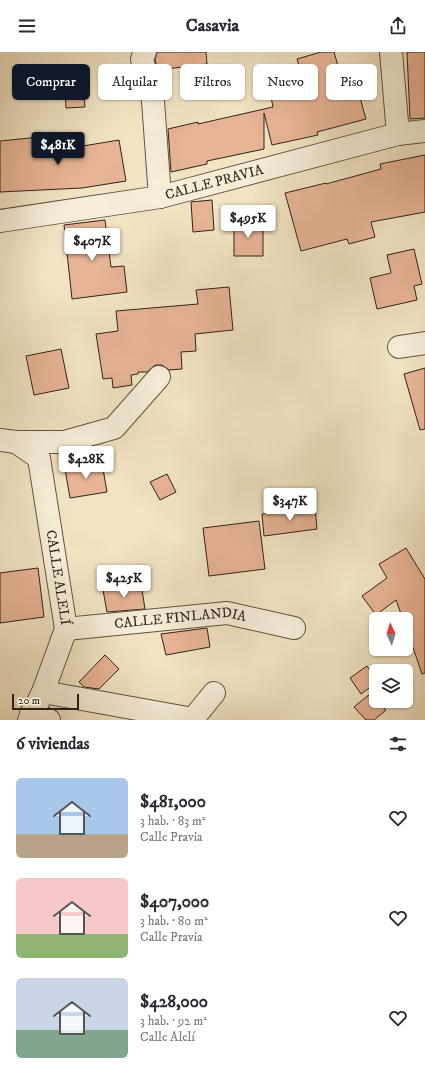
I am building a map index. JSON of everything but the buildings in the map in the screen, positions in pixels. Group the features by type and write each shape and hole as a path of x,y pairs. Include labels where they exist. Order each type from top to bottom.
{"street":[{"path":"145,52 142,59 153,101 160,197"},
{"path":"391,52 398,134"},
{"name":"CALLE PRAVIA","path":"0,221 160,197 398,134 425,132"},
{"path":"399,347 425,343"},
{"name":"CALLE ALELÍ","path":"8,441 64,442 114,428 159,376"},
{"name":"CALLE ALELÍ","path":"8,441 40,458 66,629 43,692 36,718"},
{"name":"CALLE FINLANDIA","path":"66,629 227,613 294,628"},
{"path":"43,692 193,719 214,693"}]}
